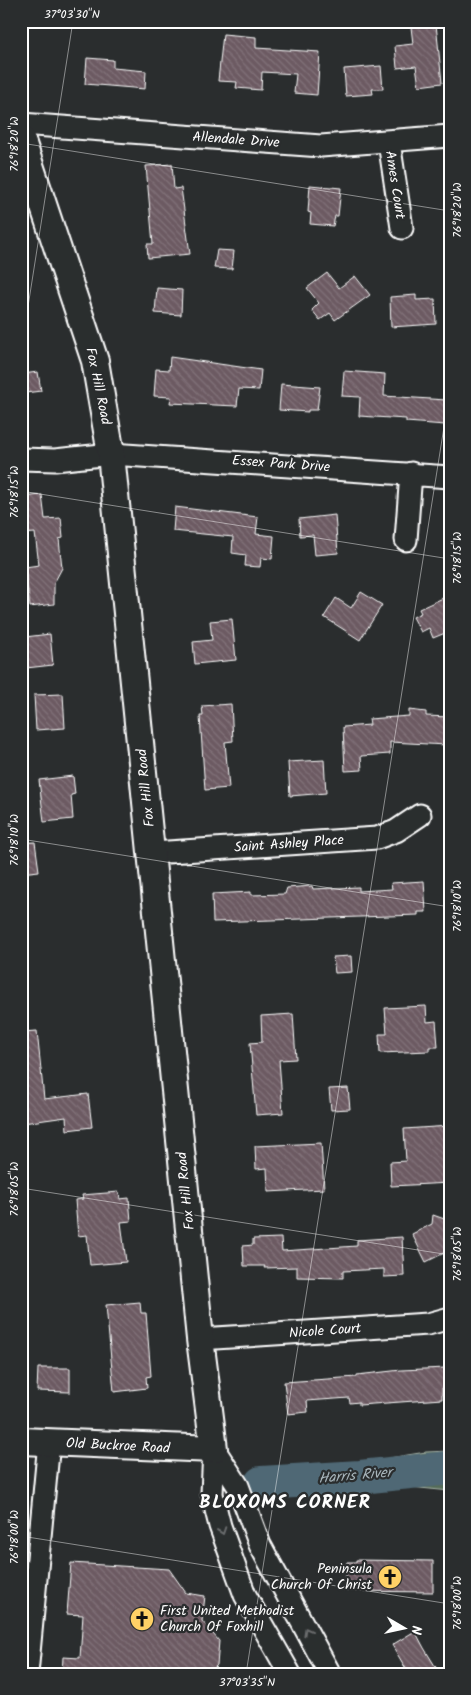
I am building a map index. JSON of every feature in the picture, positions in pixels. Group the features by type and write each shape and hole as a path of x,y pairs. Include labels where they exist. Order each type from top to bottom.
{"main road":[{"name":"Fox Hill Road","path":"21,138 95,361 111,454 153,852 200,1338 214,1449"},
{"name":"Old Buckroe Road","path":"21,1441 214,1449"}],"street":[{"name":"Allendale Drive","path":"21,124 321,146 450,136"},
{"name":"Ames Court","path":"389,142 402,228"},
{"name":"Essex Park Drive","path":"21,459 56,460 111,454 450,477"},
{"path":"406,540 411,474"},
{"name":"Saint Ashley Place","path":"153,852 377,838 396,831 420,815"},
{"name":"Nicole Court","path":"200,1338 428,1324 450,1318"},
{"path":"27,1674 48,1442"},
{"path":"214,1449 212,1494 220,1526 245,1595 290,1674"},
{"path":"214,1449 238,1486 260,1545 330,1674"}],"green space":[{"path":"450,1451 450,1491 370,1483 274,1493 263,1474 293,1465 327,1468 426,1452"}],"building":[{"path":"436,24 442,83 419,86 416,66 397,68 395,46 413,44 411,27"},
{"path":"223,34 256,37 256,48 320,52 317,95 294,93 296,74 262,72 261,90 236,88 237,82 218,81"},
{"path":"87,58 113,60 113,68 146,71 145,89 85,84"},
{"path":"381,66 383,89 372,89 373,94 346,96 344,69"},
{"path":"172,164 174,189 181,188 190,254 148,258 147,244 153,244 146,166"},
{"path":"310,185 341,188 338,216 335,216 333,226 310,224 311,213 308,212"},
{"path":"217,250 234,251 232,269 214,268"},
{"path":"327,273 339,288 355,276 370,295 335,320 330,313 320,320 312,310 319,303 307,288"},
{"path":"157,288 182,290 181,315 155,313"},
{"path":"416,295 416,300 435,299 436,324 391,327 390,297"},
{"path":"170,357 261,370 259,390 239,389 237,406 170,403 171,397 154,396 156,369 169,370"},
{"path":"344,371 385,374 384,396 446,400 445,425 406,422 406,419 359,416 360,397 342,396"},
{"path":"38,372 41,391 25,393 23,374"},
{"path":"281,384 320,387 317,410 308,410 308,412 279,410"},
{"path":"42,495 45,519 61,518 63,538 59,539 62,568 54,583 54,604 30,607 25,567 39,565 35,533 21,534 21,497"},
{"path":"175,507 258,517 256,534 274,536 272,559 261,558 260,567 245,566 246,555 232,553 233,537 173,531"},
{"path":"335,515 338,553 315,555 313,535 300,536 299,519"},
{"path":"361,592 382,605 360,640 324,617 336,598 351,608"},
{"path":"443,598 446,603 450,601 450,631 433,638 429,628 421,632 413,617 421,613 419,609"},
{"path":"232,619 236,660 195,664 193,642 212,640 210,621"},
{"path":"50,634 53,665 26,668 23,646 26,645 25,637"},
{"path":"63,694 65,728 36,730 34,695"},
{"path":"231,704 233,741 225,742 229,788 205,790 200,716 203,716 202,706"},
{"path":"409,710 426,712 426,716 449,717 447,745 390,742 390,754 361,756 362,770 345,771 343,727 370,725 369,719 409,716"},
{"path":"324,760 326,793 290,796 288,762"},
{"path":"73,776 75,794 71,795 73,819 44,822 39,780"},
{"path":"35,842 39,871 21,873 21,843"},
{"path":"424,881 426,912 418,912 418,915 213,922 212,894 251,892 251,895 285,894 287,888 312,886 313,889 359,887 359,891 392,889 391,883"},
{"path":"351,956 352,972 335,973 333,957"},
{"path":"426,1006 427,1022 436,1021 438,1047 429,1047 429,1051 380,1053 379,1034 387,1034 385,1008"},
{"path":"293,1014 296,1059 279,1060 283,1113 256,1115 250,1043 262,1042 261,1016"},
{"path":"37,1031 44,1099 88,1094 92,1127 67,1130 66,1117 23,1123 21,1032"},
{"path":"348,1088 350,1109 331,1110 329,1089"},
{"path":"450,1126 450,1183 391,1186 390,1162 406,1161 404,1129"},
{"path":"321,1143 324,1189 268,1192 267,1168 256,1169 255,1146"},
{"path":"119,1192 120,1199 129,1198 131,1221 121,1222 126,1262 90,1265 87,1235 78,1236 75,1200 83,1199 82,1195"},
{"path":"433,1215 450,1221 450,1250 426,1262 412,1234 432,1224"},
{"path":"402,1237 404,1276 384,1277 384,1269 343,1271 343,1278 297,1277 297,1267 264,1268 265,1266 244,1266 243,1246 253,1245 253,1239 281,1238 282,1251 357,1246 357,1240"},
{"path":"140,1302 141,1313 146,1313 151,1376 146,1377 147,1388 114,1392 106,1305"},
{"path":"38,1368 70,1368 70,1392 37,1391"},
{"path":"446,1368 447,1388 442,1388 442,1399 359,1405 359,1402 350,1403 349,1398 307,1401 308,1412 288,1414 284,1382 357,1377 357,1375 401,1370"},
{"name":"Peninsula Church Of Christ","path":"356,1560 433,1561 433,1592 345,1591 347,1562 356,1562"},
{"name":"First United Methodist Church Of Foxhill","path":"71,1563 169,1569 186,1593 205,1596 202,1621 219,1641 217,1665 213,1669 212,1674 62,1674 63,1657 80,1658 83,1615 67,1614"},
{"path":"415,1631 440,1674 409,1674 392,1645"}],"waterway":[{"name":"Harris River","path":"261,1483 360,1477 450,1468"}],"place":[{"name":"Peninsula Church Of Christ","path":"390,1577"},
{"name":"First United Methodist Church Of Foxhill","path":"142,1619"}],"district":[{"name":"BLOXOMS CORNER","path":"285,1503"}]}
